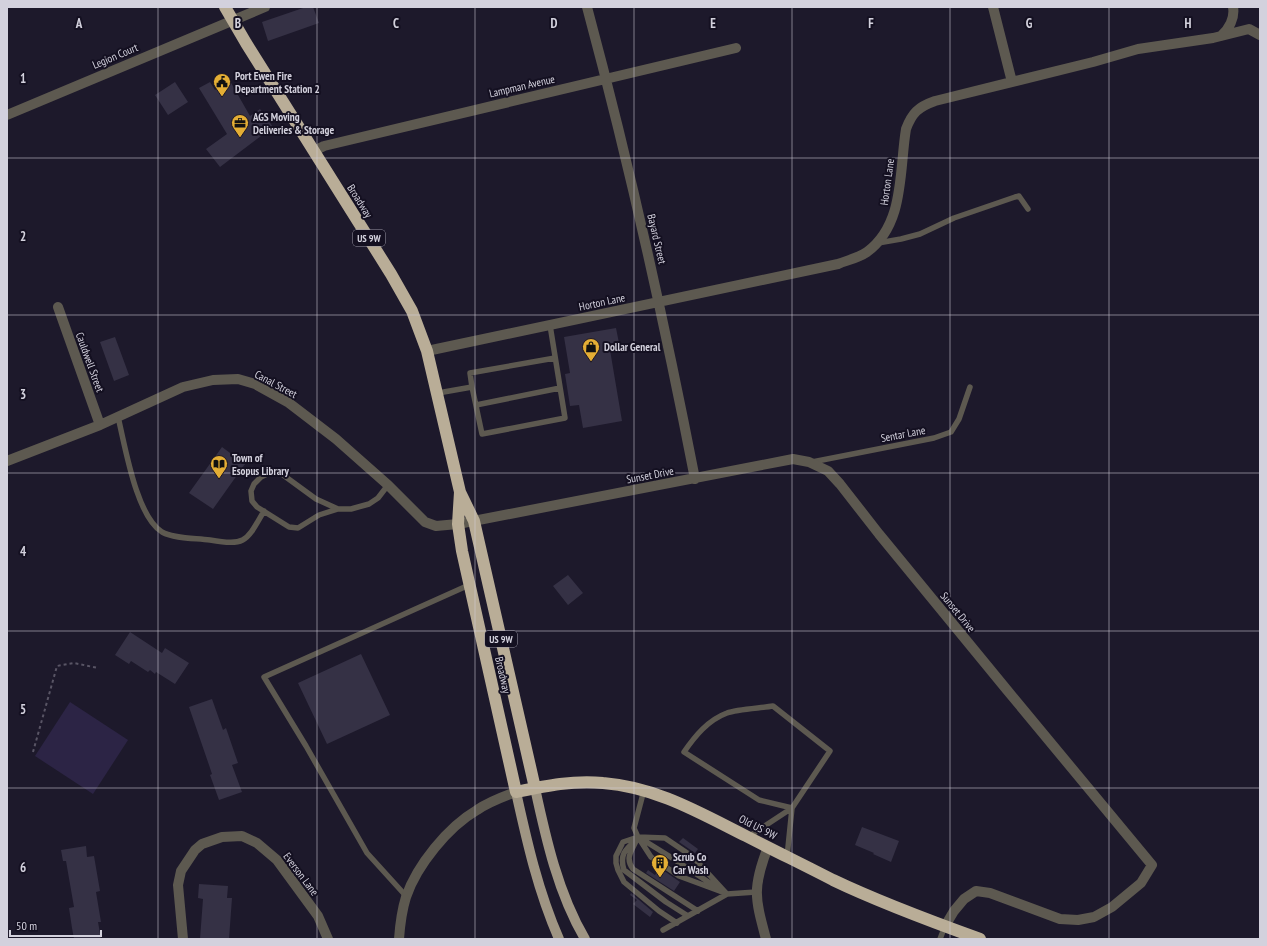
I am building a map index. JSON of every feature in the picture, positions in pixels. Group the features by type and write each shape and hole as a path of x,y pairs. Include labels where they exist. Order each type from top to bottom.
{"highway":[{"name":"Broadway","path":"225,7 391,274 412,311 427,351 460,492 474,521 535,788"},
{"name":"Broadway","path":"460,492 458,524 469,585 516,792"},
{"name":"Old US 9W","path":"516,792 562,783 584,782 603,783 644,790 693,808 787,857 859,892 980,939"}],"main road":[{"name":"US 9W","path":"535,788 557,875 569,906 585,939"},
{"name":"US 9W","path":"516,792 537,882 559,939"}],"street":[{"name":"Legion Court","path":"7,115 265,7"},
{"name":"Bayard Street","path":"587,7 643,229 675,375 695,479"},
{"path":"993,7 1012,82"},
{"path":"1221,36 1227,31 1234,14 1233,7"},
{"name":"Horton Lane","path":"427,351 838,264 855,258 866,253 877,243 886,232 891,222 896,209 906,129 909,120 923,105 1138,49 1213,38 1249,29 1260,35"},
{"name":"Lampman Avenue","path":"314,151 324,146 736,48"},
{"name":"Cauldwell Street","path":"58,307 100,425"},
{"name":"Canal Street","path":"7,461 100,425 183,387 213,380 238,379 255,384 289,403 336,439 388,485 425,522 436,526 458,524"},
{"name":"Sunset Drive","path":"458,524 793,459 809,462 828,472 840,484 1006,690 1152,864 1141,883 1112,907 1094,917 1078,920 1060,918 990,892 976,891 964,899 954,911 945,926"},
{"path":"399,939 406,896 436,847 452,829 476,810 516,792"},
{"name":"Everson Lane","path":"183,939 178,885 181,871 194,850 202,844 222,837 242,836 257,843 277,860 318,916 328,939"},
{"path":"766,939 758,908 756,892 760,868 768,847"}],"lane":[{"path":"877,243 920,234 954,218 1019,196 1028,209"},
{"path":"550,325 565,418 482,434 470,373 555,358"},
{"path":"438,393 472,386"},
{"name":"Sentar Lane","path":"809,462 934,438 951,432 959,419 970,387"},
{"path":"476,405 560,388"},
{"path":"118,417 141,503 147,514 161,531 173,536 230,543 241,541 248,537 264,512"},
{"path":"338,510 316,499 279,472 271,472 261,477 254,484 251,491 252,501 257,507 289,527 298,528 319,515 369,504 378,498 388,485"},
{"path":"406,896 368,853 264,677 469,585"},
{"path":"748,837 792,808 830,751 773,706 728,713 710,723 697,734 684,752 759,800 792,808"},
{"path":"644,790 634,828 651,857 679,876 727,894 756,892"},
{"path":"787,857 792,808"},
{"path":"638,837 727,894"},
{"path":"638,837 629,858 629,864 633,869 698,911"},
{"path":"638,837 624,853 622,864 624,870 688,916"},
{"path":"677,923 659,911 624,882 618,870 616,856 623,842 638,837 665,838 693,857 727,894"},
{"path":"663,930 727,894"},
{"path":"940,939 945,926"}],"path":[{"path":"33,752 57,666 74,664 98,668"}],"shaded area":[{"path":"70,702 128,740 93,794 35,756"}],"building":[{"path":"306,7 313,7 319,23 268,41 262,22"},
{"path":"230,81 250,116 260,109 273,127 220,167 206,149 227,134 199,88 210,82 215,90"},
{"path":"175,82 188,102 168,115 155,95"},
{"path":"616,328 619,343 609,344 622,421 583,428 579,405 570,406 565,374 570,373 564,337"},
{"path":"115,337 129,375 114,381 100,342"},
{"name":"Town of Esopus Library","path":"222,447 245,464 213,509 189,493"},
{"path":"568,575 583,593 568,605 553,586"},
{"path":"130,632 162,653 165,648 189,663 175,684 156,672 155,674 150,670 148,672 131,661 129,664 115,655"},
{"path":"361,654 390,715 327,744 298,683"},
{"path":"212,699 223,730 226,728 238,763 232,765 242,792 219,800 210,775 212,774 189,707"},
{"path":"862,827 899,841 891,862 855,845"},
{"path":"683,838 698,849 695,853 679,842"},
{"path":"86,846 87,857 94,856 100,891 96,892 101,922 98,922 101,939 74,939 72,928 69,908 74,907 66,861 63,861 61,850"},
{"path":"660,868 680,882 674,891 646,873 648,870 655,875"},
{"path":"199,884 228,886 227,898 232,898 229,939 200,939 203,899 198,898"},
{"path":"631,893 653,912 650,917 633,904 637,900 630,895"}],"place":[{"name":"Port Ewen Fire Department Station 2","path":"222,97"},
{"name":"AGS Moving Deliveries & Storage","path":"240,138"},
{"name":"Dollar General","path":"591,362"},
{"name":"Town of Esopus Library","path":"219,479"},
{"name":"Scrub Co Car Wash","path":"660,878"}]}
